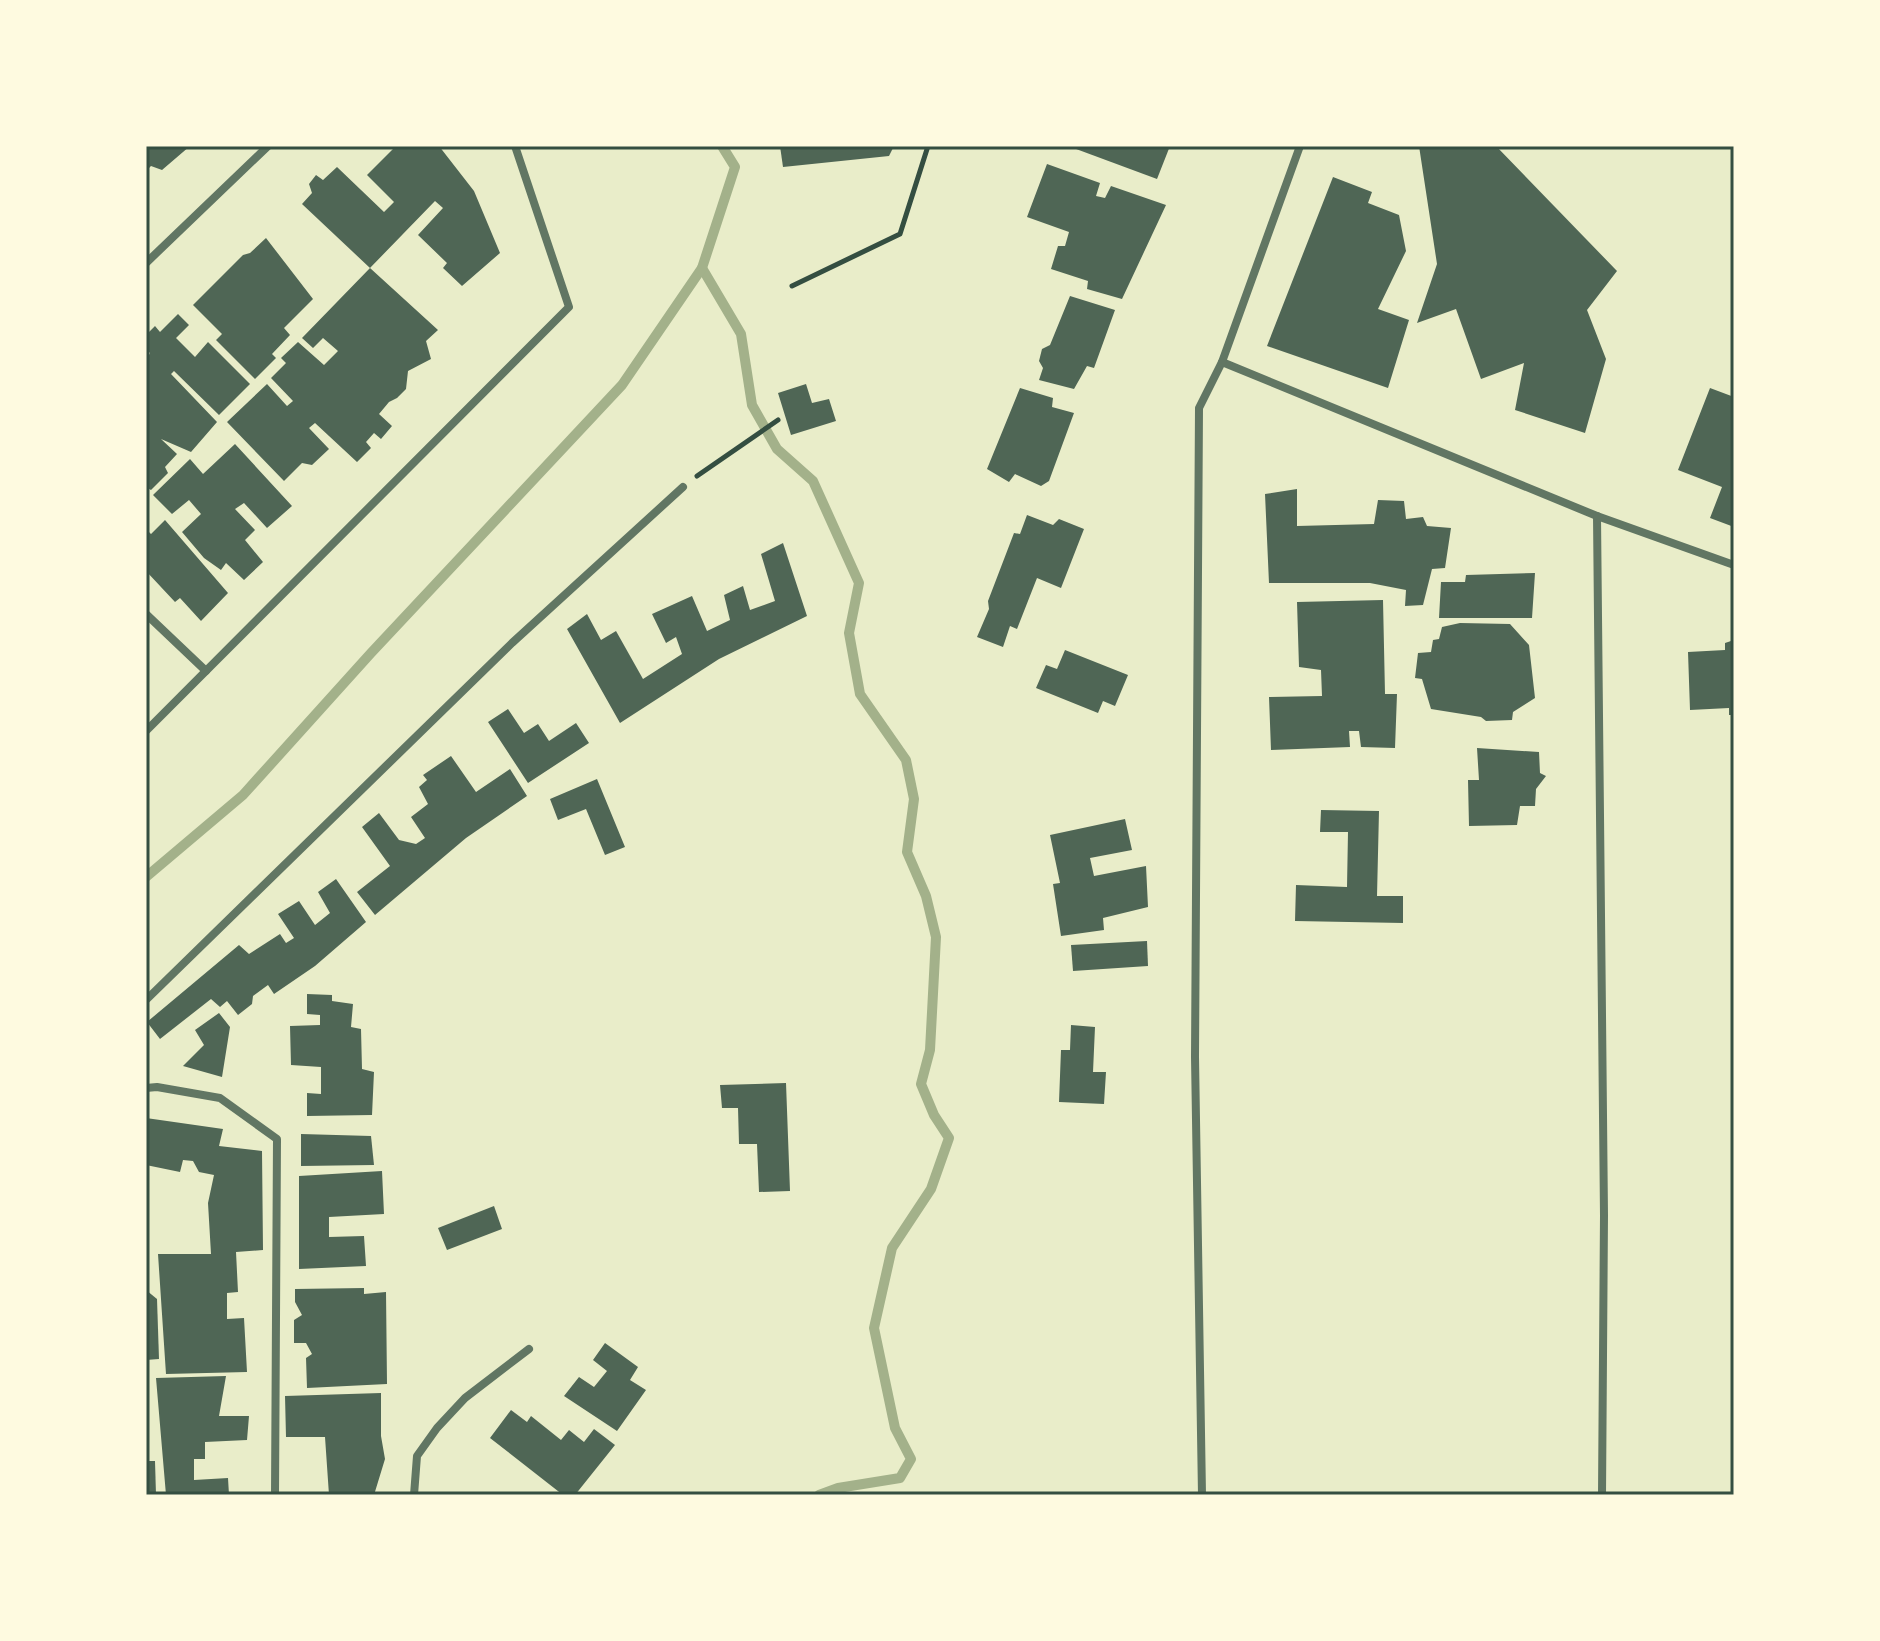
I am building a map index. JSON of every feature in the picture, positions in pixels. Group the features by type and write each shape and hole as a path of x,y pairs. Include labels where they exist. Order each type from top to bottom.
{"street":[{"path":"146,263 268,146"},
{"path":"146,731 569,307 515,146"},
{"path":"1202,1495 1195,1057 1199,408 1222,362 1300,146"},
{"path":"1222,362 1597,516 1734,565"},
{"path":"146,1000 512,643 683,487"},
{"path":"1597,516 1604,1215 1602,1495"},
{"path":"146,614 206,671"},
{"path":"146,1088 157,1087 220,1098 277,1139 275,1495"},
{"path":"414,1495 417,1456 437,1428 465,1398 529,1349"}],"path":[{"path":"792,286 900,234 928,146"},
{"path":"683,487 725,454 778,420"}],"building":[{"path":"146,146 190,146 162,170 151,166 146,171"},
{"path":"396,146 439,146 474,191 500,253 462,286 443,268 447,263 418,235 443,208 435,201 370,268 302,204 312,193 309,184 316,175 323,180 337,167 384,212 394,202 367,175"},
{"path":"780,146 894,146 889,156 783,167"},
{"path":"1068,146 1170,146 1157,179"},
{"path":"1419,146 1496,146 1617,271 1587,310 1606,359 1585,433 1515,410 1524,363 1481,379 1456,309 1417,323 1437,264"},
{"path":"1047,164 1100,183 1096,196 1105,198 1111,186 1166,205 1122,299 1087,289 1088,281 1051,269 1058,246 1065,246 1069,232 1027,217"},
{"path":"1333,177 1372,192 1368,203 1399,215 1406,251 1378,309 1409,320 1388,388 1267,346"},
{"path":"266,238 313,299 284,328 290,335 272,354 276,358 255,379 216,340 222,334 193,305 243,255 250,253"},
{"path":"370,268 438,330 426,341 431,359 408,371 406,389 379,414 392,426 381,439 374,433 366,442 371,448 357,462 315,423 309,428 329,449 312,465 302,463 284,481 227,422 267,384 287,406 293,401 271,378 286,363 281,358 298,342 324,365 338,351 323,338 313,348 302,338"},
{"path":"1070,296 1115,310 1094,368 1087,366 1074,389 1039,380 1043,368 1039,361 1042,349 1050,345"},
{"path":"178,314 189,325 176,338 195,357 208,342 250,384 219,415 174,371 171,374 217,422 191,452 161,439 177,454 165,467 168,473 151,490 146,487 146,361 150,353 146,349 146,335 155,326 160,332"},
{"path":"806,384 812,403 829,399 836,421 791,435 778,393"},
{"path":"1020,388 1053,398 1052,407 1074,413 1049,481 1041,486 1015,474 1009,482 987,469"},
{"path":"1710,388 1734,397 1734,527 1710,518 1722,487 1678,470"},
{"path":"235,444 292,506 267,528 244,503 235,509 255,530 245,540 263,562 244,580 226,563 221,570 204,558 182,532 201,514 189,500 172,514 153,495 190,459 203,474"},
{"path":"1297,489 1297,526 1374,524 1378,500 1404,501 1406,519 1423,517 1427,526 1451,528 1445,568 1432,569 1423,605 1405,606 1406,590 1370,583 1269,583 1265,494"},
{"path":"1027,515 1053,525 1059,519 1084,529 1061,588 1037,578 1017,629 1010,626 1003,647 977,637 1014,533 1020,534"},
{"path":"165,520 228,593 201,621 180,598 175,602 146,571 146,529 151,534"},
{"path":"783,543 807,616 719,659 620,723 567,629 587,614 601,640 616,631 643,679 682,654 676,637 666,643 652,614 692,596 707,631 730,620 724,595 743,586 750,610 775,601 761,554"},
{"path":"1535,573 1532,618 1439,618 1441,582 1465,582 1466,575"},
{"path":"1383,600 1385,694 1397,694 1395,748 1361,747 1359,731 1349,731 1350,747 1271,750 1269,697 1322,696 1321,670 1299,667 1297,602"},
{"path":"1460,623 1510,624 1529,645 1535,698 1513,712 1512,720 1486,721 1481,717 1431,709 1422,679 1415,678 1418,653 1431,652 1433,640 1439,639 1442,627"},
{"path":"1734,640 1734,715 1729,715 1729,708 1690,710 1688,652 1725,650 1725,643"},
{"path":"1065,650 1128,675 1115,706 1103,701 1098,713 1036,688 1046,665 1057,669"},
{"path":"508,709 524,733 538,724 549,741 576,723 589,743 528,783 488,722"},
{"path":"1477,748 1539,752 1540,773 1546,776 1536,789 1535,806 1520,806 1517,825 1469,826 1468,780 1479,780"},
{"path":"451,756 476,792 510,769 527,796 466,838 375,915 357,892 390,866 362,827 379,813 399,840 416,844 425,838 411,817 428,804 419,787 427,780 423,775"},
{"path":"597,779 625,847 605,855 586,809 558,820 550,799"},
{"path":"1321,810 1379,811 1377,896 1403,896 1403,923 1295,921 1296,885 1347,887 1348,832 1320,832"},
{"path":"1125,819 1132,850 1090,858 1094,876 1146,866 1148,907 1103,918 1104,930 1061,936 1053,884 1060,883 1050,835"},
{"path":"336,879 366,922 315,966 274,994 268,985 253,996 252,1004 238,1015 227,1001 220,1007 211,999 160,1039 147,1022 239,945 249,954 280,934 286,943 294,938 278,914 299,901 315,925 330,913 318,892"},
{"path":"1147,941 1148,966 1073,971 1071,945"},
{"path":"307,994 332,995 332,1001 353,1004 351,1027 361,1029 362,1069 374,1072 372,1115 307,1116 307,1093 321,1094 321,1067 291,1065 290,1026 320,1025 320,1015 307,1014"},
{"path":"219,1013 230,1027 222,1077 183,1066 204,1045 195,1030"},
{"path":"1071,1025 1095,1027 1093,1072 1106,1072 1104,1104 1059,1102 1061,1050 1070,1050"},
{"path":"786,1083 790,1191 759,1192 757,1144 739,1144 738,1108 722,1108 720,1085"},
{"path":"146,1118 223,1129 219,1146 262,1151 263,1250 236,1252 238,1292 227,1293 227,1319 244,1318 247,1372 166,1374 158,1254 211,1254 208,1203 214,1175 199,1172 193,1161 183,1160 180,1172 146,1165"},
{"path":"301,1134 371,1136 374,1165 301,1166"},
{"path":"382,1171 384,1214 329,1217 329,1237 364,1236 366,1266 299,1269 299,1176"},
{"path":"494,1206 502,1229 447,1250 438,1228"},
{"path":"364,1288 364,1294 386,1292 387,1384 307,1388 306,1358 312,1354 306,1343 294,1343 294,1320 302,1315 295,1302 295,1289"},
{"path":"146,1290 157,1299 159,1359 146,1360"},
{"path":"605,1343 638,1367 630,1380 646,1390 617,1431 564,1396 579,1377 594,1387 607,1371 593,1360"},
{"path":"226,1376 219,1416 249,1416 247,1440 205,1442 205,1459 194,1459 194,1480 228,1478 229,1495 166,1495 156,1378"},
{"path":"381,1393 381,1436 385,1459 374,1495 329,1495 325,1437 286,1437 285,1396"},
{"path":"511,1410 527,1422 531,1416 561,1440 569,1430 584,1442 594,1429 615,1445 575,1495 563,1495 490,1438"},
{"path":"146,1461 155,1461 156,1495 146,1495"}],"waterway":[{"path":"146,877 243,795 622,385 702,268 735,167 722,146"},
{"path":"702,268 741,334 752,405 777,449 813,481 859,583 849,633 860,694 906,760 914,799 907,852 926,896 936,937 930,1050 921,1084 934,1115 949,1138 931,1189 892,1248 874,1328 895,1428 911,1459 900,1478 838,1488 819,1495"}]}
